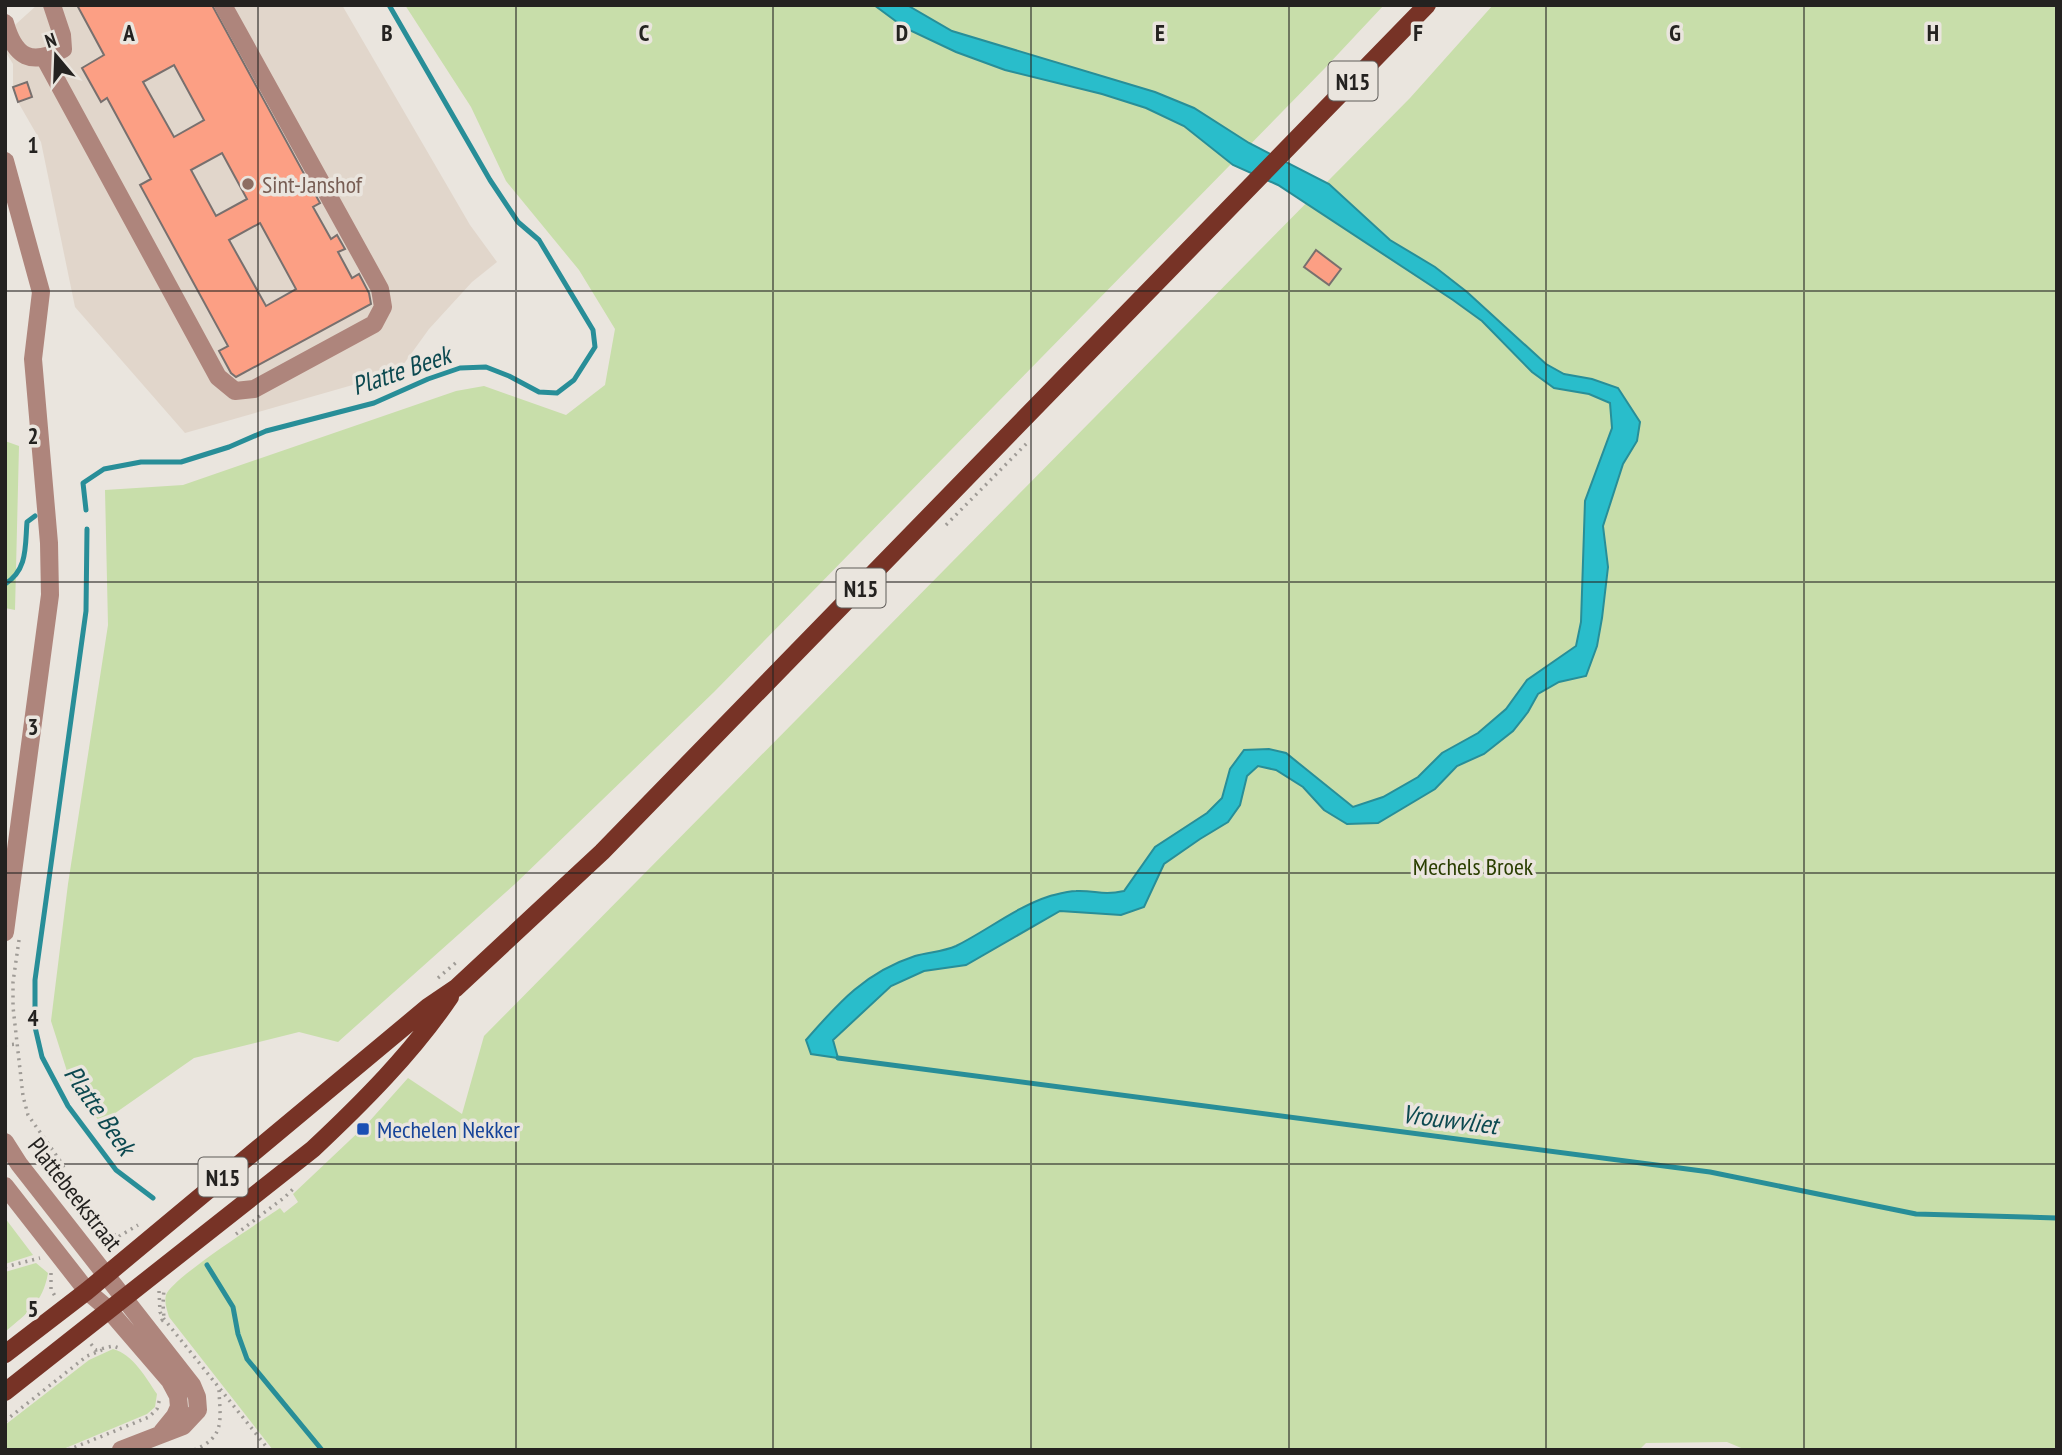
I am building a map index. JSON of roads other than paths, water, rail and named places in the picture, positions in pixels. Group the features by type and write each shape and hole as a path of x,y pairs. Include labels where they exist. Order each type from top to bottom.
{"main road":[{"name":"N15","path":"5,1354 87,1291 428,1007 456,988 602,852 1427,5"},
{"name":"N15","path":"5,1392 313,1149 355,1109 435,1018 456,988"}],"street":[{"path":"5,23 9,51 45,59 63,49 62,35 52,5"},
{"path":"45,59 218,377 235,391 254,389 374,324 383,307 380,289 223,5"},
{"path":"5,161 41,292 33,359 49,543 50,595 5,932"},
{"name":"Plattebeekstraat","path":"5,1142 19,1164 92,1242 107,1274 124,1296 153,1317 192,1385 198,1410 183,1426 162,1432"},
{"name":"Plattebeekstraat","path":"5,1186 87,1291 108,1309 170,1381 178,1396 178,1406 175,1416 162,1432"},
{"path":"121,1450 162,1432"}],"water":[{"path":"874,5 907,5 952,31 1155,92 1194,108 1249,143 1329,184 1390,240 1435,267 1467,292 1546,364 1564,374 1592,379 1618,388 1640,422 1637,441 1623,464 1603,526 1608,567 1597,646 1586,676 1559,682 1538,694 1513,731 1484,754 1457,766 1435,789 1378,823 1347,824 1324,810 1303,787 1276,770 1258,766 1247,776 1240,805 1228,822 1164,864 1144,907 1121,915 1060,911 966,965 924,971 891,986 833,1040 838,1058 811,1054 806,1040 854,990 898,963 956,946 1025,906 1050,896 1073,891 1124,891 1155,847 1207,813 1222,798 1230,769 1244,750 1269,749 1286,753 1353,807 1383,797 1418,777 1442,753 1478,733 1506,709 1527,680 1576,646 1581,622 1585,501 1612,428 1610,403 1589,394 1554,388 1532,372 1482,321 1453,300 1278,185 1233,165 1184,126 1146,108 1005,70 956,52 905,28"}],"waterway":[{"name":"Platte Beek","path":"86,510 83,483 104,469 141,462 181,462 229,447 266,431 374,403 460,368 486,367 539,392 557,393 574,380 595,347 593,330 539,240 518,222 490,180 389,5"},
{"path":"5,584 22,565 27,522 35,516"},
{"name":"Platte Beek","path":"87,529 86,611 35,980 35,1027 42,1057 68,1106 116,1170 153,1198"},
{"name":"Vrouwvliet","path":"838,1058 1710,1172 1916,1214 2057,1218"},
{"name":"Platte Beek","path":"207,1265 233,1307 238,1334 247,1359 322,1450"}],"place":[{"name":"Sint-Janshof","path":"248,184"},
{"name":"Mechelen Nekker","path":"363,1129"}],"park label":[{"name":"Mechels Broek","path":"1473,866"}]}
